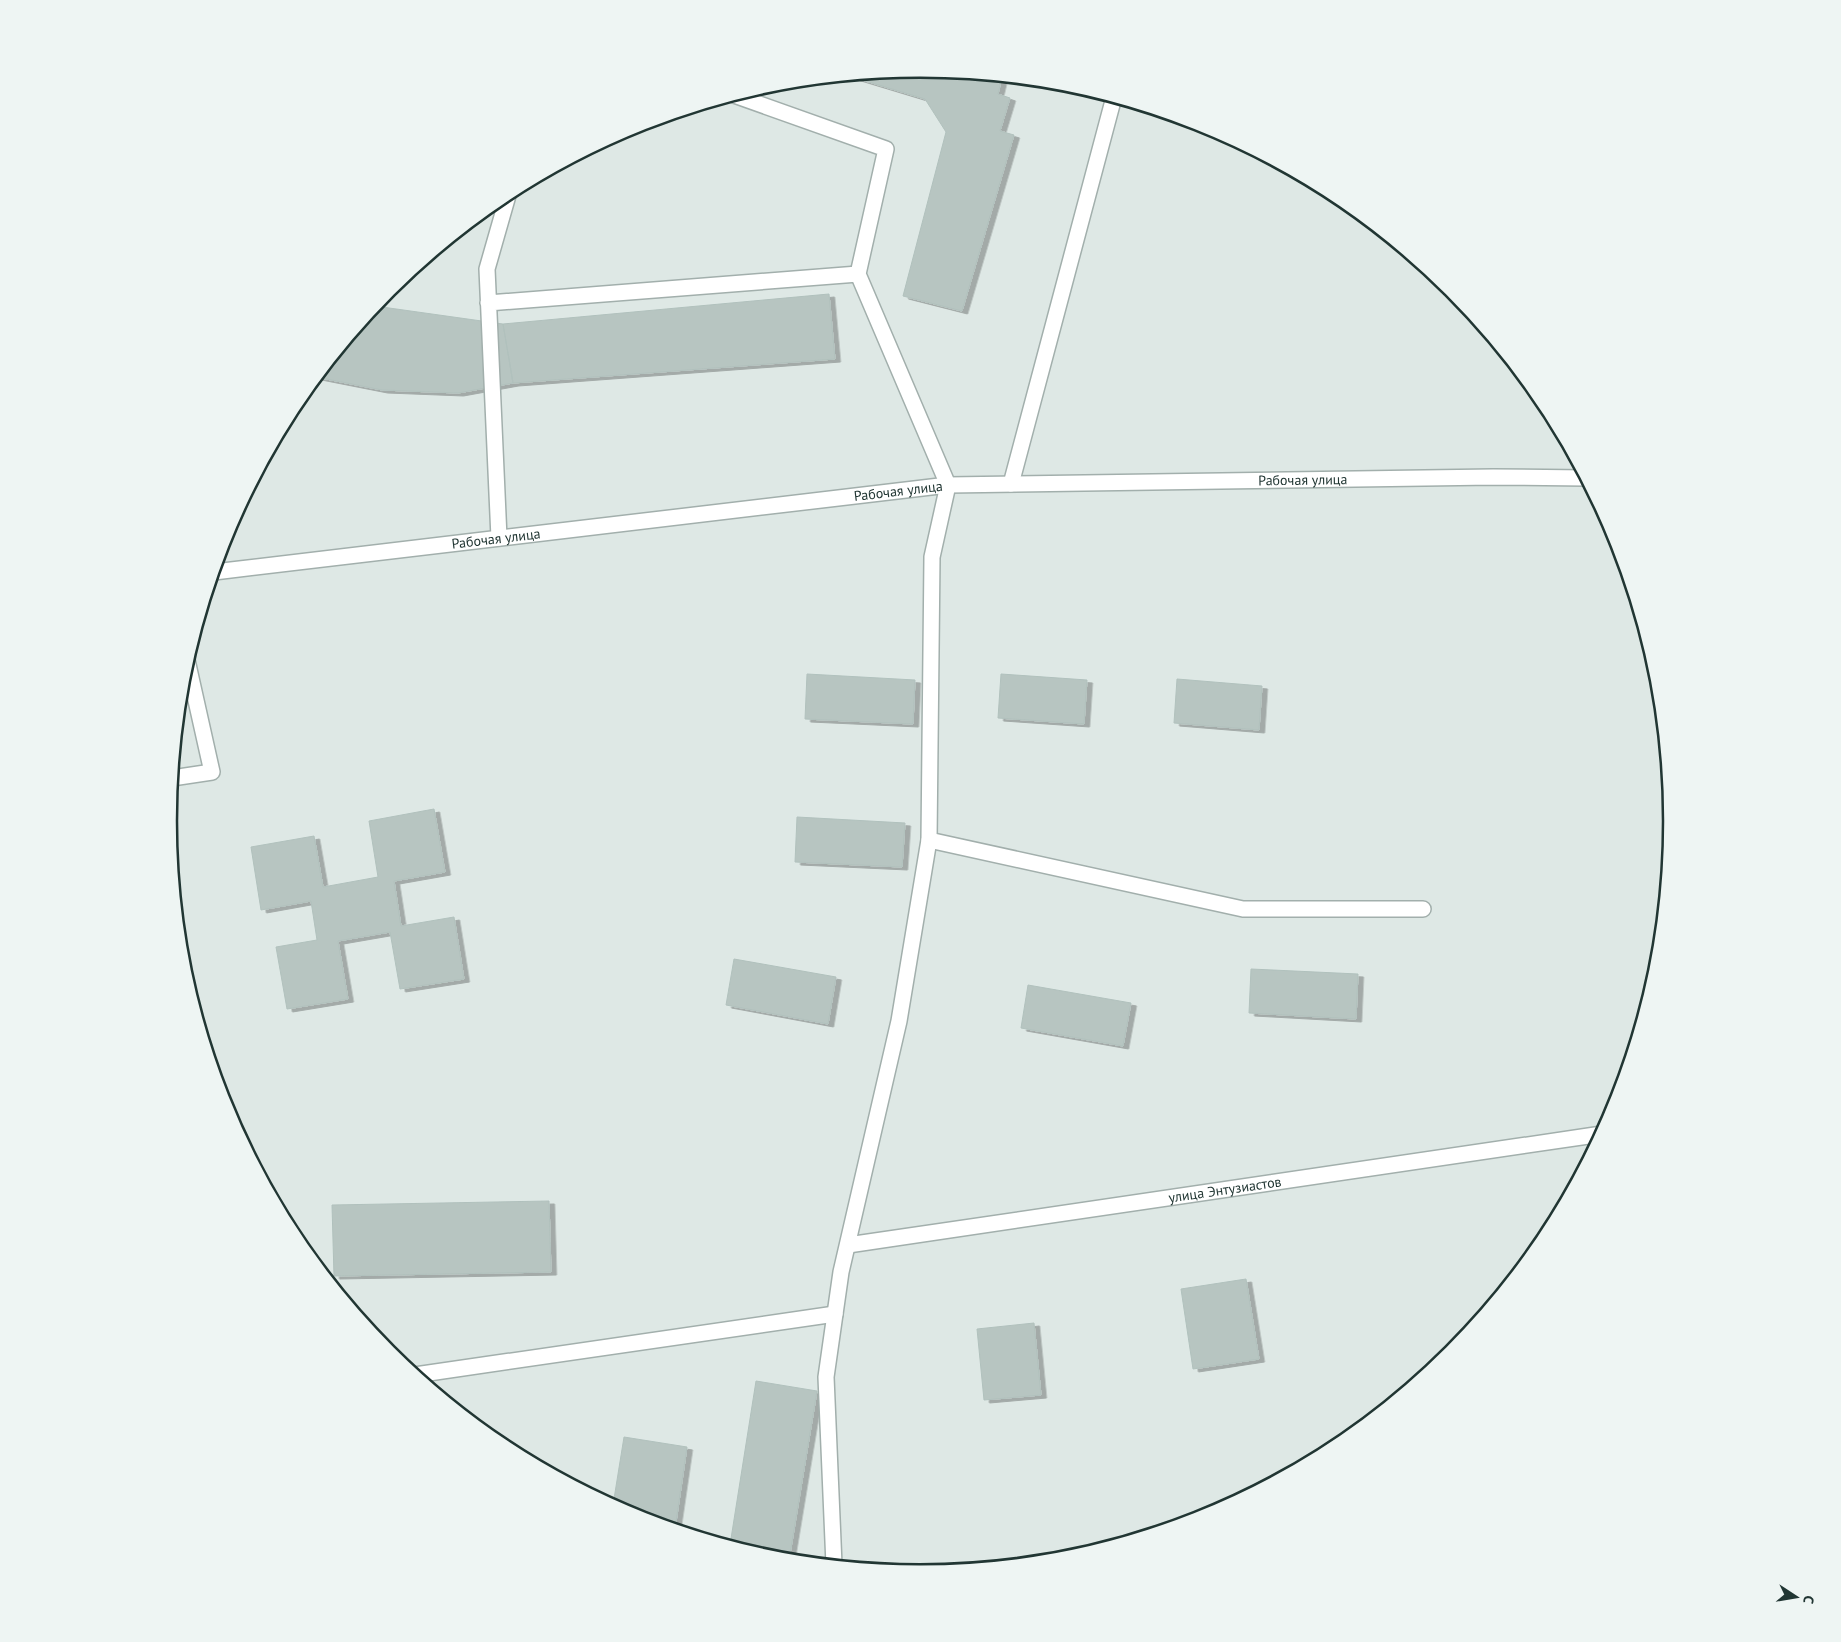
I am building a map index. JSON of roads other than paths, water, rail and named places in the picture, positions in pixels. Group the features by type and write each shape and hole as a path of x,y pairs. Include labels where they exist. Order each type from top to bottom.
{"street":[{"path":"745,99 886,149 858,274 948,485 932,556 929,840 899,1021 848,1244 826,1376 834,1559"},
{"path":"1011,484 1112,103"},
{"path":"499,538 487,269 506,204"},
{"path":"488,303 858,274"},
{"name":"Рабочая улица","path":"220,571 948,485 1492,477 1579,478"},
{"path":"179,777 212,772 191,677"},
{"path":"929,840 1243,909 1423,909"},
{"name":"улица Энтузиастов","path":"848,1244 1594,1135"},
{"path":"423,1374 836,1314"}]}
